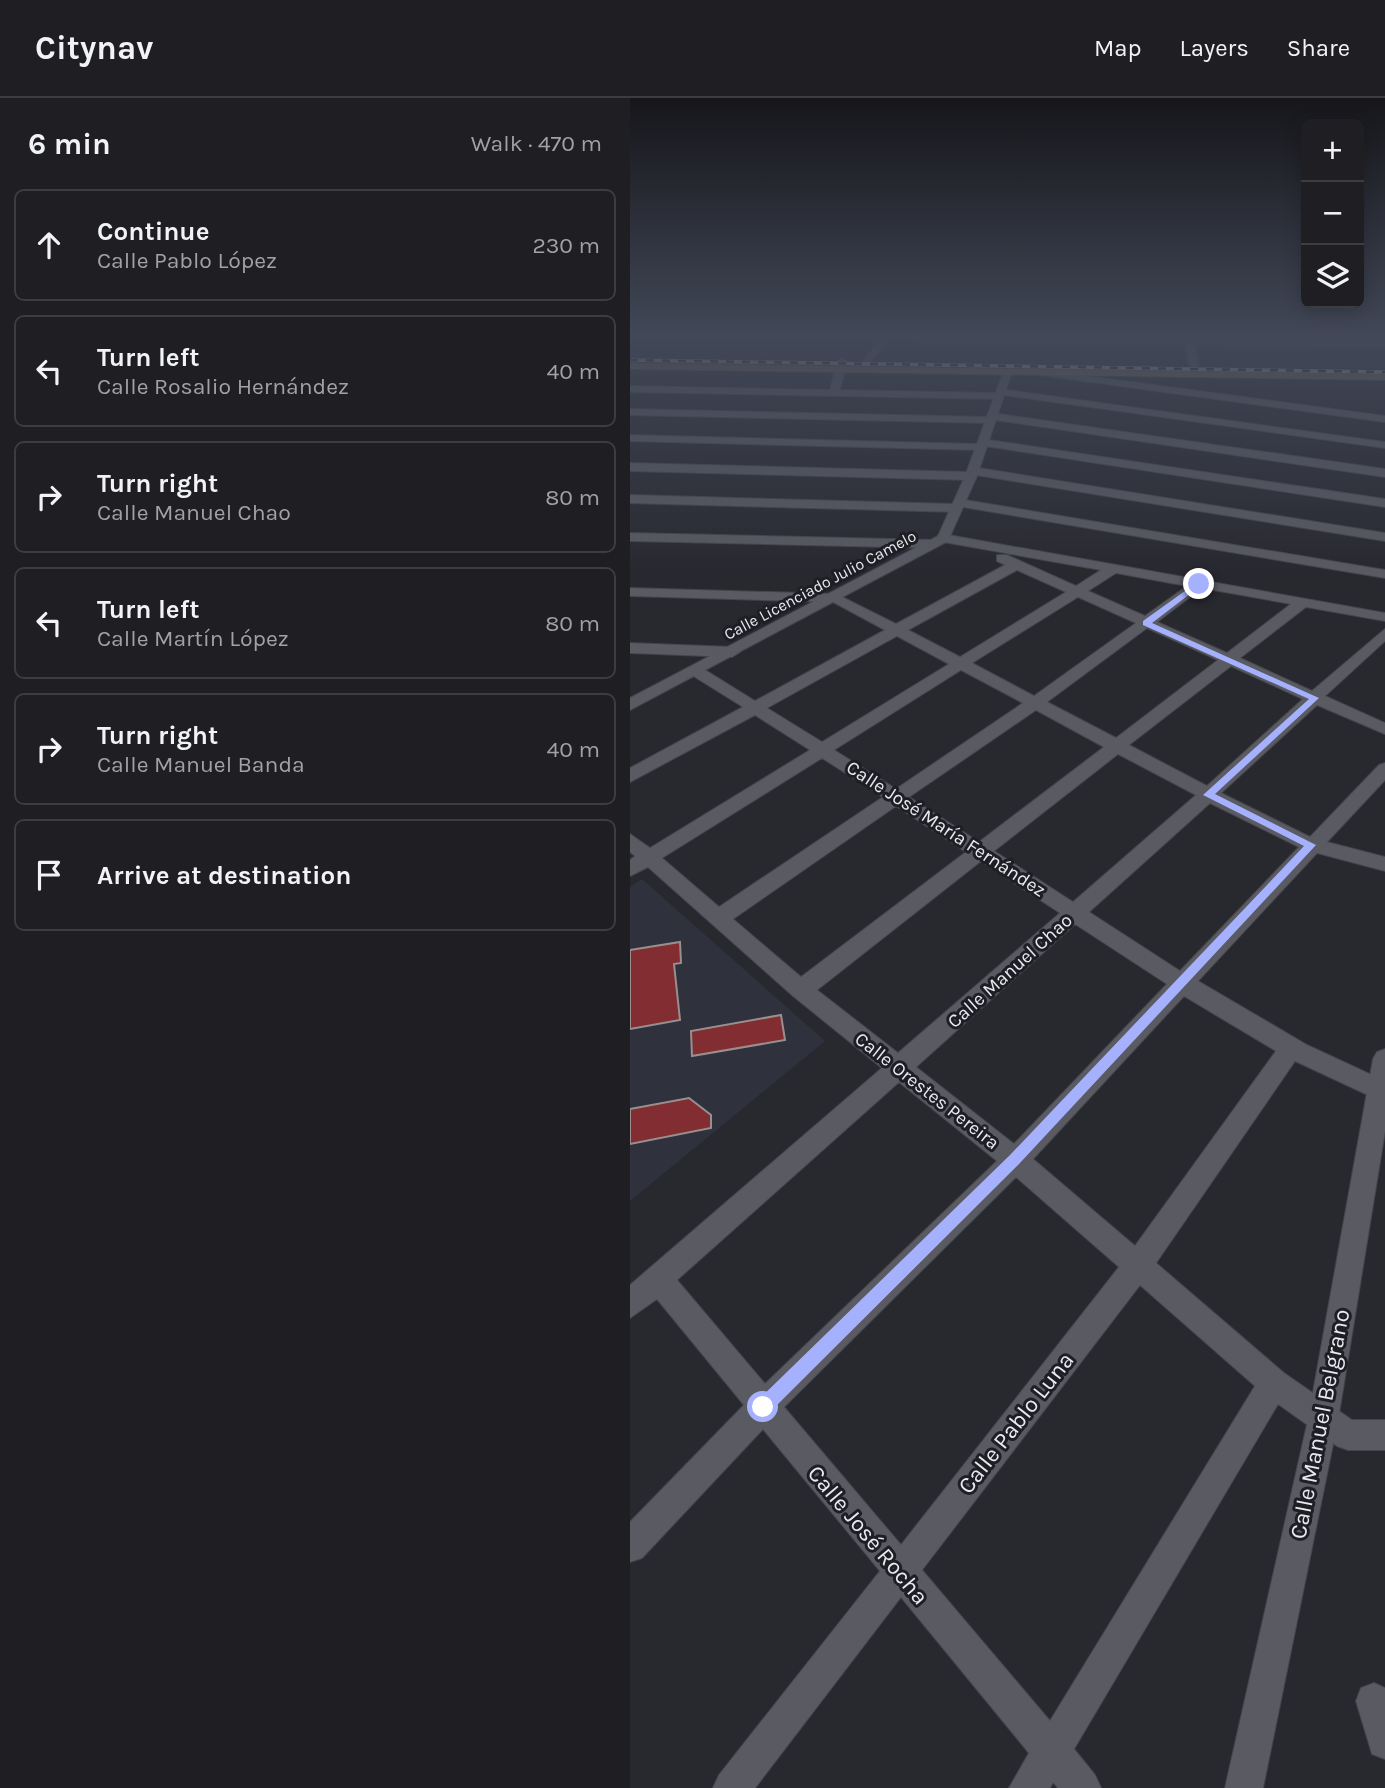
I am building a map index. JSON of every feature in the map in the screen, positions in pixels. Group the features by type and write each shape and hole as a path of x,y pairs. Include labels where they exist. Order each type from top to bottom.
{"street":[{"path":"923,417 991,418 1385,473"},
{"path":"1172,417 1385,445"},
{"name":"Calle Licenciado Julio Camelo","path":"630,705 939,541 958,505 991,418"},
{"path":"630,438 981,444 1385,503"},
{"path":"630,467 971,473 1385,537"},
{"path":"630,499 958,505 1385,574"},
{"path":"630,537 939,541 1385,617"},
{"path":"990,548 1013,566 1385,729"},
{"path":"630,776 893,629 1013,566"},
{"path":"640,863 1113,569"},
{"path":"718,919 1035,703 1199,584"},
{"path":"630,592 836,598 1208,795 1311,845 1385,864"},
{"path":"801,990 1302,603"},
{"name":"Calle Manuel Chao","path":"630,1304 1208,795 1385,633"},
{"path":"630,648 732,652"},
{"name":"Calle José María Fernández","path":"696,671 900,797 1182,983 1290,1049 1378,1090"},
{"path":"630,1546 763,1407 1014,1160 1385,769"},
{"name":"Calle Orestes Pereira","path":"630,841 640,863 718,919 898,1070 1014,1160 1136,1267 1204,1320 1275,1383 1323,1420 1348,1435 1385,1435"},
{"name":"Calle Pablo Luna","path":"732,1788 1136,1267 1290,1049"},
{"name":"Calle Manuel Belgrano","path":"1244,1788 1323,1420 1385,1059"},
{"name":"Calle José Rocha","path":"658,1279 900,1574 1082,1788"},
{"path":"1028,1788 1275,1383"},
{"path":"1374,1701 1385,1741"}],"shaded area":[{"path":"642,879 825,1041 630,1201 630,887"}],"building":[{"path":"680,942 681,963 674,964 680,1020 630,1029 630,950"},
{"path":"781,1015 785,1040 692,1056 691,1031"},
{"path":"689,1098 711,1115 711,1128 630,1144 630,1109"}],"route":[{"path":"763,1407 1014,1160 1311,845 1208,795 1315,698 1146,623 1199,584"}]}
